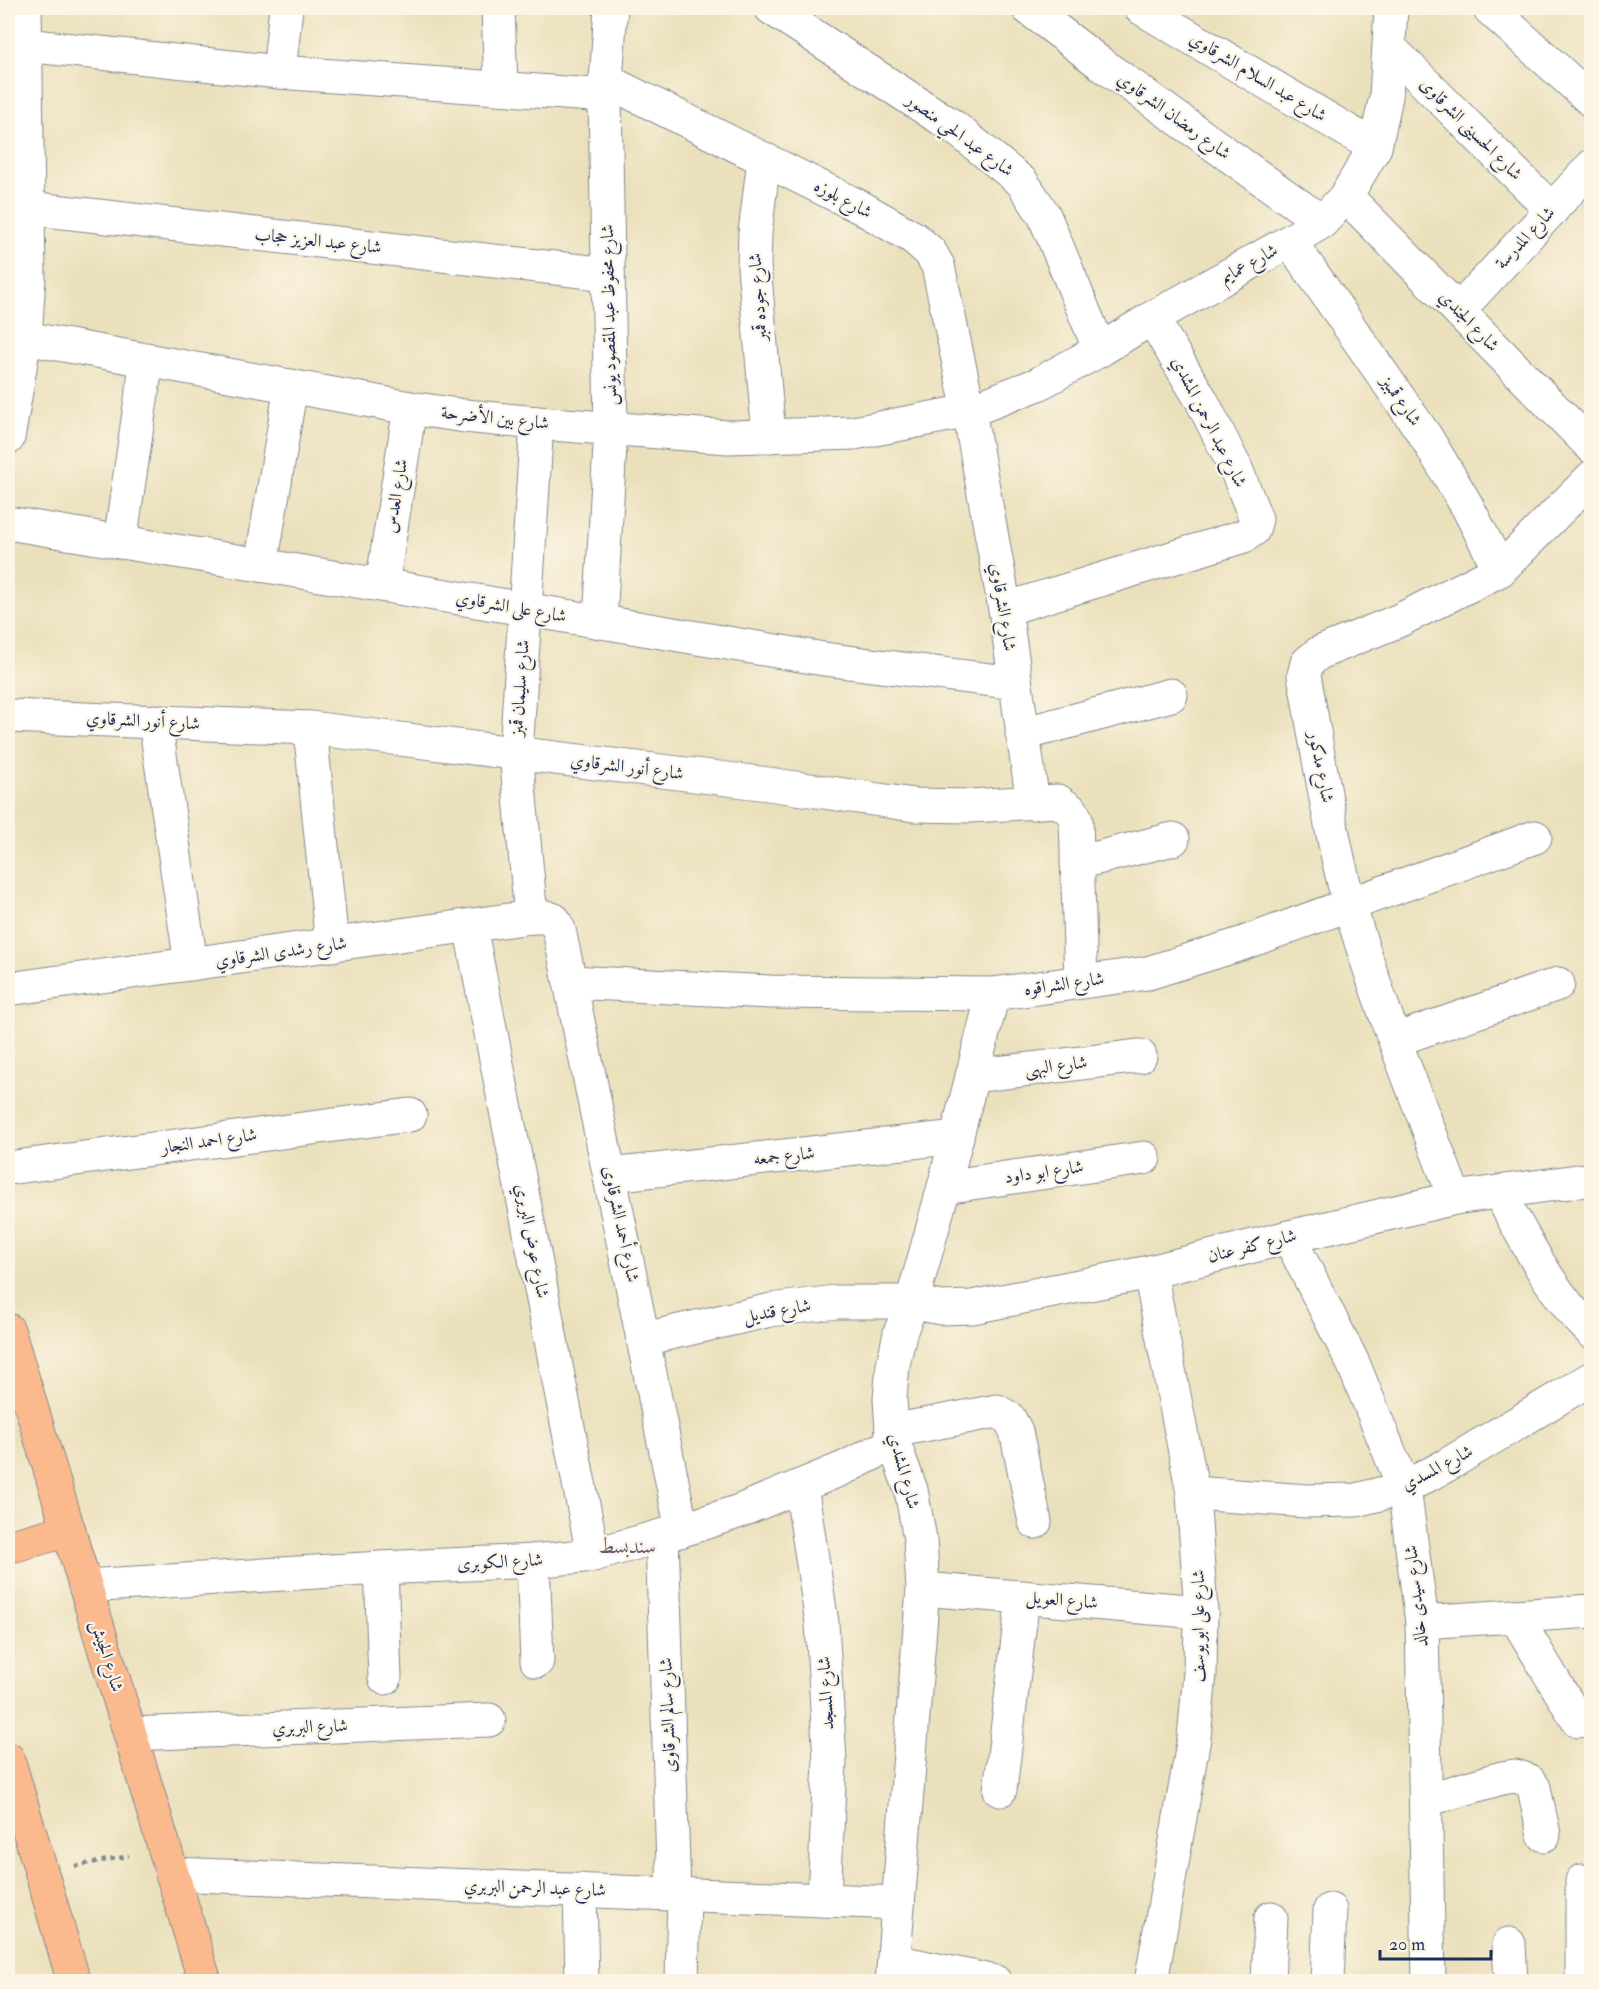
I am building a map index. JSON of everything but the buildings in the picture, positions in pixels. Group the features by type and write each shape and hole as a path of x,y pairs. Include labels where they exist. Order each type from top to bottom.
{"main road":[{"name":"شارع الجيش","path":"8,1330 204,1982"},
{"path":"8,1546 69,1530"},
{"path":"8,1758 74,1982"}],"street":[{"path":"8,438 25,338 18,277 28,208 17,136 26,45 25,8"},
{"path":"279,72 286,8"},
{"path":"498,8 501,88"},
{"name":"شارع محفوظ عبد المقصود يونس","path":"600,622 611,428 605,88 611,8"},
{"name":"شارع عبد الحي منصور","path":"771,8 954,127 1022,182 1044,215 1100,350"},
{"name":"شارع رمضان الشرقاوي","path":"1028,8 1100,63 1322,222"},
{"name":"شارع عبد السلام الشرقاوي","path":"1141,8 1375,147"},
{"name":"شارع عمايم","path":"969,411 1038,384 1322,222 1346,196 1375,147 1386,97 1391,8"},
{"path":"1489,8 1592,101"},
{"path":"26,45 279,72 501,88 605,88"},
{"name":"شارع الحسينى الشرقاوى","path":"1390,48 1552,210"},
{"name":"شارع بلوزه","path":"605,88 764,159 862,208 914,238 930,252 938,266 969,411"},
{"name":"شارع جوده قمبر","path":"764,159 755,233 754,266 769,436"},
{"name":"شارع المدرسة","path":"1459,310 1592,166"},
{"name":"شارع الجندي","path":"1346,196 1459,310 1591,471"},
{"name":"شارع عبد العزيز حجاب","path":"28,208 608,274"},
{"name":"شارع قمبيز","path":"1290,241 1426,437 1467,506 1500,570"},
{"name":"شارع عبد الرحمن المشدي","path":"1005,609 1244,536 1253,530 1256,519 1236,469 1202,401 1152,318"},
{"name":"شارع بين الأضرحة","path":"25,338 410,408 537,423 728,437 769,436 854,433 969,411"},
{"path":"120,542 147,360"},
{"path":"261,565 291,386"},
{"name":"شارع العدس","path":"382,585 410,408"},
{"name":"شارع الشرقاوي","path":"969,411 1005,609 1033,803"},
{"name":"شارع سليمان قمبز","path":"537,423 516,753 542,919"},
{"name":"شارع مدكور","path":"1455,1198 1395,1040 1350,905 1338,859 1304,675 1307,663 1319,653 1400,620 1500,570 1591,471"},
{"name":"شارع على الشرقاوي","path":"8,523 824,659 1015,683"},
{"path":"1022,734 1171,696"},
{"name":"شارع أنور الشرقاوي","path":"8,716 310,728 768,784 914,805 970,806 1058,801 1072,811 1076,819 1081,982"},
{"path":"155,721 191,964"},
{"path":"310,728 332,945"},
{"name":"شارع الشراقوه","path":"570,982 770,992 993,994 1148,973 1241,944 1534,837"},
{"path":"1077,863 1173,839"},
{"name":"شارع رشدى الشرقاوي","path":"8,990 470,926 542,919"},
{"name":"شارع أحمد الشرقاوى","path":"542,919 559,930 644,1339 672,1533"},
{"name":"شارع عوض البربري","path":"470,926 593,1555"},
{"path":"1395,1040 1557,984"},
{"name":"شارع المشدي","path":"993,994 944,1187 912,1302 900,1333 893,1365 890,1398 893,1437 911,1490 920,1539 923,1589 893,1971 995,1982"},
{"name":"شارع البهى","path":"972,1077 1140,1056"},
{"name":"شارع احمد النجار","path":"8,1168 410,1115"},
{"name":"شارع جمعه","path":"610,1175 957,1137"},
{"name":"شارع ابو داود","path":"944,1187 1144,1158"},
{"name":"شارع كفر عنان","path":"912,1302 940,1308 972,1307 1150,1272 1455,1198 1592,1179"},
{"path":"1499,1192 1545,1276 1578,1320 1592,1332"},
{"name":"شارع سيدى خالد","path":"1289,1237 1353,1363 1404,1488 1422,1623 1429,1982"},
{"name":"شارع على ابو يوسف","path":"1150,1272 1193,1493 1201,1612 1200,1673 1194,1738 1151,1982"},
{"name":"شارع قنديل","path":"644,1339 771,1310 836,1302 912,1302"},
{"name":"شارع المسدي","path":"1193,1493 1306,1500 1356,1500 1404,1488 1447,1466 1592,1378"},
{"name":"شارع الكوبرى","path":"86,1586 533,1561 593,1555 737,1512 801,1486 893,1437 997,1412 1009,1419 1016,1431 1035,1522"},
{"name":"شارع المسجد","path":"801,1486 822,1623 829,1738 824,1900"},
{"name":"شارع سالم الشرقاوى","path":"672,1533 682,1982"},
{"path":"533,1561 537,1661"},
{"path":"381,1568 385,1678"},
{"name":"شارع العويل","path":"923,1589 1201,1612"},
{"path":"1000,1790 1023,1597"},
{"path":"1422,1623 1592,1611"},
{"path":"1515,1616 1578,1721"},
{"name":"شارع البربري","path":"130,1734 489,1720"},
{"path":"1426,1800 1515,1776 1528,1780 1534,1788 1544,1835"},
{"name":"شارع عبد الرحمن البربري","path":"168,1861 580,1890 898,1903"},
{"path":"1582,1881 1582,1982"},
{"path":"580,1890 582,1982"},
{"path":"1327,1982 1330,1910"},
{"path":"1268,1982 1271,1918"},
{"path":"1509,1944 1511,1982"}],"path":[{"path":"41,1872 168,1861"}],"district":[{"name":"سندبسط","path":"627,1546"}]}
